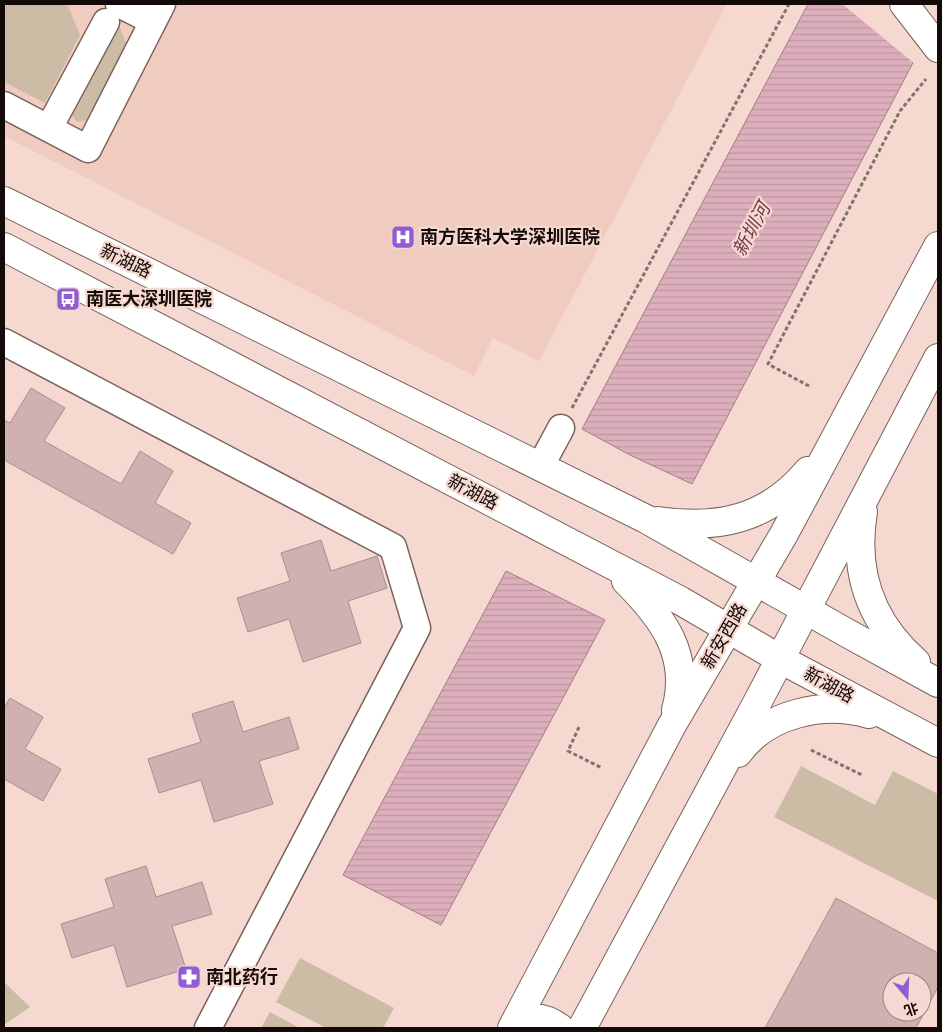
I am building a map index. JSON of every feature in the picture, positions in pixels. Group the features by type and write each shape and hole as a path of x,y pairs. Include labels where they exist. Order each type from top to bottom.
{"main road":[{"path":"905,4 935,35"},
{"name":"新湖路","path":"4,201 646,519 938,682"},
{"name":"新安西路","path":"513,1028 672,725 784,534 938,246"},
{"name":"新湖路","path":"4,247 681,601 780,659 938,743"},
{"path":"582,1028 864,501 938,358"},
{"path":"646,519 681,524 703,524 723,522 749,515 770,505 787,493 830,445"},
{"path":"864,501 860,542 862,572 869,598 878,618 893,639 938,682"},
{"path":"609,564 647,602 663,623 672,642 680,668 681,683 679,700 672,725"},
{"path":"708,794 741,748 759,732 778,720 815,709 840,709 863,712 893,720"},
{"path":"513,1028 522,1021 532,1018 552,1022 560,1028"}],"street":[{"path":"4,105 88,149 157,12 112,13 49,128"},
{"path":"4,342 393,547 396,556 417,628 208,1028"},
{"path":"540,467 561,428"}],"path":[{"path":"561,428 789,4"},
{"path":"809,386 768,364 900,111 926,79"},
{"path":"579,727 568,751 602,768"},
{"path":"811,750 862,775"}],"shaded area":[{"name":"南方医科大学深圳医院","path":"4,4 727,4 539,361 493,338 474,376 4,136"},
{"path":"4,4 67,4 80,35 45,103 4,82"},
{"path":"118,23 127,46 88,118 85,121 77,122 72,115 72,111"},
{"path":"801,766 875,805 893,771 938,794 938,901 774,817"},
{"path":"300,958 394,1008 383,1028 326,1028 276,1002"},
{"path":"4,982 30,1007 4,1025"},
{"path":"270,1012 300,1028 261,1028"}],"water":[{"name":"新圳河","path":"808,4 938,4 938,15 692,484 630,455 582,429"},
{"path":"506,571 605,620 441,925 343,875"}],"pier":[{"path":"842,4 938,4 938,20 915,64"}],"building":[{"path":"31,388 65,408 44,441 121,484 140,451 173,471 155,503 191,523 173,554 4,460 4,420 10,423"},
{"path":"321,540 331,571 377,556 387,588 348,601 361,643 303,662 289,619 248,632 237,598 290,581 281,553"},
{"path":"10,698 43,717 25,749 61,769 43,801 4,779 4,708"},
{"path":"233,701 243,732 289,717 299,749 259,761 273,804 214,822 201,780 159,793 148,759 201,742 192,714"},
{"path":"146,866 156,897 202,882 212,914 172,926 186,969 127,987 114,945 72,958 61,924 114,907 105,879"},
{"path":"836,898 938,953 938,987 932,998 932,972 882,972 882,1022 919,1022 916,1028 765,1028"}],"place":[{"name":"南方医科大学深圳医院","path":"403,237"},
{"name":"南医大深圳医院","path":"68,299"},
{"name":"南北药行","path":"189,977"}]}
